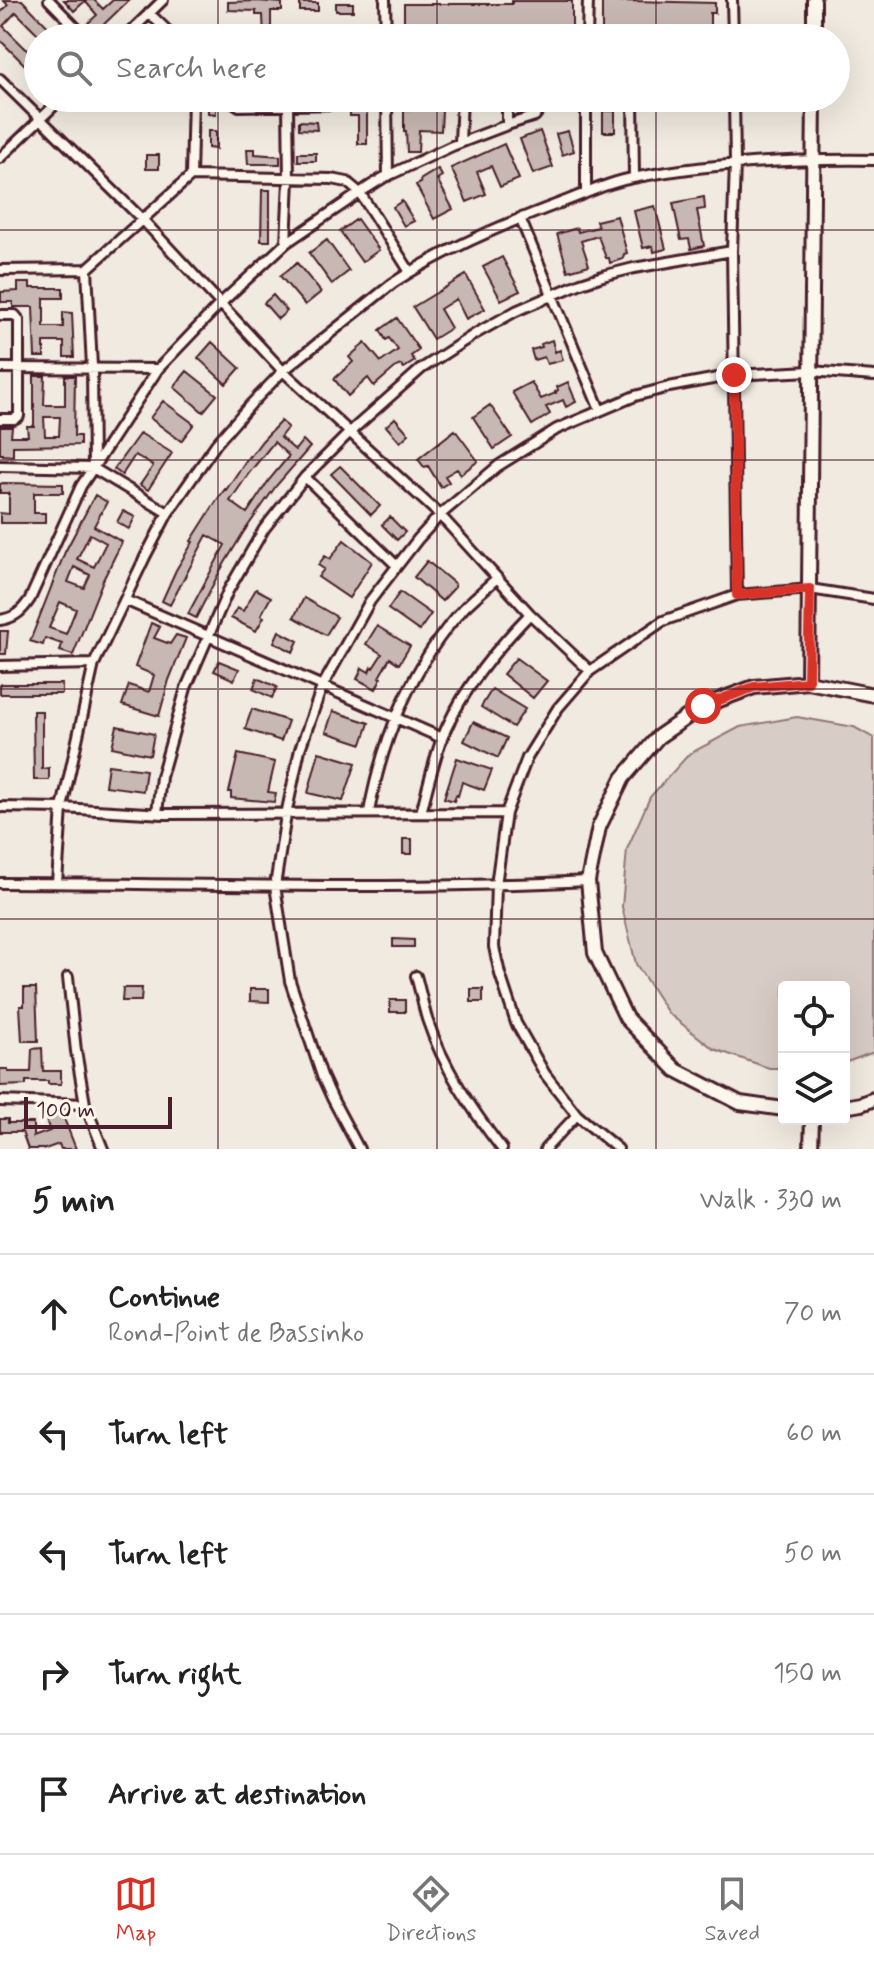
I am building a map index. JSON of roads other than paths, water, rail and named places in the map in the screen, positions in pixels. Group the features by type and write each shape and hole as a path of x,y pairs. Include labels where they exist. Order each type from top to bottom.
{"street":[{"path":"49,0 72,24"},
{"path":"138,24 163,0"},
{"path":"385,0 386,24"},
{"path":"587,24 588,0"},
{"path":"732,0 733,24"},
{"path":"814,0 814,24"},
{"path":"149,13 160,24"},
{"path":"0,79 24,102"},
{"path":"34,112 142,219 283,371 440,515 530,614 590,671"},
{"path":"0,158 47,112"},
{"path":"191,176 193,112"},
{"path":"286,243 288,112"},
{"path":"387,112 388,176"},
{"path":"460,142 461,112"},
{"path":"507,112 507,125"},
{"path":"0,620 22,611 30,599 81,486 158,369 220,304 286,243 388,176 460,142 538,112"},
{"path":"586,112 586,193"},
{"path":"633,112 634,177"},
{"path":"734,112 732,251 737,595"},
{"path":"808,682 814,112"},
{"path":"57,883 62,808 94,664 168,513 216,444 283,371 410,272 520,218 586,193 634,177 735,163 874,160"},
{"path":"0,270 87,269 191,176 343,181 360,193 410,272"},
{"path":"520,218 600,410"},
{"path":"157,813 161,777 186,688 228,591 264,529 305,477 350,432 437,358 516,311 581,283 634,268 732,251"},
{"path":"87,269 93,468"},
{"path":"0,315 15,315 19,320 19,416 0,419"},
{"path":"0,368 158,369"},
{"path":"359,1149 318,1064 290,981 275,886 300,749 322,687 370,601 440,515 498,466 557,429 635,396 734,375 811,371 874,376"},
{"path":"0,466 93,468 168,513"},
{"path":"305,477 397,566"},
{"path":"369,812 381,756 413,683 435,645 464,608 497,578"},
{"path":"618,1149 577,1115 545,1074 516,1023 500,974 494,947 496,885 506,813 527,758 558,708 590,671 663,621 737,595 810,589 874,599"},
{"path":"125,600 442,738"},
{"path":"421,813 442,738 483,666 530,614"},
{"path":"0,666 94,664"},
{"path":"778,1108 740,1103 676,1070 626,1018 595,953 588,881 599,827 623,778 658,737 703,706 754,687 808,682 874,695"},
{"path":"0,807 286,815 506,813"},
{"path":"0,883 275,886 496,885 588,881"},
{"path":"416,976 427,1020 451,1074 502,1149"},
{"path":"68,977 85,1104 103,1149"},
{"path":"850,1106 874,1099"},
{"path":"0,1101 85,1104"},
{"path":"545,1149 577,1115"},
{"path":"811,1149 812,1125"}]}
